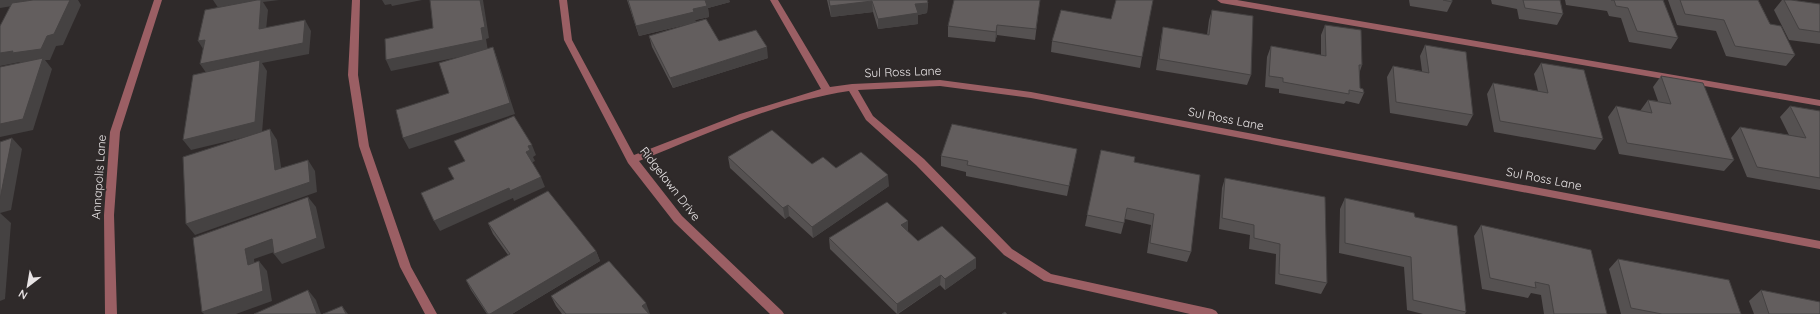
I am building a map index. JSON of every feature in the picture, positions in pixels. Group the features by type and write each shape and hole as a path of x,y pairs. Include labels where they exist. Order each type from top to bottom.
{"street":[{"name":"Annapolis Lane","path":"110,314 109,215 115,132 158,0"},
{"path":"356,0 352,75 364,146 406,267 431,314"},
{"name":"Ridgelawn Drive","path":"563,0 568,40 632,160 678,219 712,253 778,314"},
{"path":"774,0 827,91"},
{"path":"1221,0 1820,102"},
{"name":"Sul Ross Lane","path":"632,160 744,116 827,91 852,87 940,83 1031,95 1820,245"},
{"path":"852,87 869,118 920,162 1008,252 1048,278 1212,314"}],"building":[{"path":"33,0 70,0 54,34 47,36 41,49 0,53 0,26 12,3"},
{"path":"261,0 259,29 305,20 303,43 200,64 205,40 198,41 205,10"},
{"path":"430,0 480,0 485,27 481,28 483,40 386,60 385,39 433,28"},
{"path":"628,0 705,0 707,6 693,9 694,12 636,26"},
{"path":"829,0 927,0 928,3 915,4 918,13 878,19 872,1 830,6"},
{"path":"954,0 1040,0 1036,29 997,25 996,32 948,26"},
{"path":"1116,0 1153,0 1142,57 1052,41 1061,10 1111,19"},
{"path":"1523,0 1560,0 1563,14 1525,8"},
{"path":"1614,0 1663,0 1678,38 1637,31 1628,8 1616,6"},
{"path":"1680,0 1758,0 1770,24 1781,26 1795,55 1735,46 1724,20 1685,14"},
{"path":"1784,0 1820,4 1820,32 1799,29"},
{"path":"1212,10 1253,16 1251,75 1159,59 1163,27 1209,35"},
{"path":"706,19 719,41 756,30 767,47 670,78 649,36"},
{"path":"1325,25 1361,30 1362,65 1359,65 1360,88 1363,89 1364,93 1349,90 1349,94 1283,82 1283,78 1269,76 1271,46 1326,56"},
{"path":"1425,45 1466,52 1473,115 1396,102 1393,66 1429,73"},
{"path":"493,47 510,103 403,138 396,110 449,93 439,63"},
{"path":"43,58 23,119 0,124 0,67"},
{"path":"260,60 255,122 183,140 193,75"},
{"path":"1541,63 1584,70 1603,139 1500,121 1493,83 1548,93"},
{"path":"1661,76 1703,83 1734,160 1627,143 1616,106 1652,113 1648,100 1671,104"},
{"path":"1790,106 1820,111 1820,178 1757,167 1740,127 1806,138"},
{"path":"514,116 532,145 528,146 530,150 526,152 541,177 510,191 509,188 434,221 421,193 454,179 448,168 465,161 454,141"},
{"path":"952,124 1077,149 1069,186 967,165 968,161 941,156"},
{"path":"270,129 275,170 308,160 310,182 186,224 183,157"},
{"path":"772,130 812,164 823,157 836,168 861,152 888,175 812,227 788,205 783,208 728,157"},
{"path":"12,138 0,199 0,142"},
{"path":"1101,150 1135,157 1134,162 1200,175 1191,252 1150,243 1154,214 1127,208 1124,223 1087,215"},
{"path":"1225,178 1325,197 1327,283 1279,274 1280,244 1254,238 1254,225 1222,218"},
{"path":"548,191 596,251 488,314 466,280 510,254 488,223"},
{"path":"308,197 317,238 274,254 272,239 245,249 248,265 259,261 263,291 202,312 193,238"},
{"path":"1345,198 1414,213 1415,217 1457,226 1466,312 1413,300 1411,257 1345,243"},
{"path":"887,202 908,221 901,225 918,241 942,226 976,258 945,279 941,275 897,304 829,238"},
{"path":"1481,225 1591,250 1607,314 1554,314 1549,285 1535,282 1536,288 1490,278"},
{"path":"1618,259 1729,280 1741,314 1662,314 1631,308"},
{"path":"609,261 646,303 642,306 649,314 566,314 551,296"},
{"path":"308,290 317,314 254,314"},
{"path":"1761,290 1820,302 1820,314 1769,314"},
{"path":"342,306 346,314 323,314"}]}
